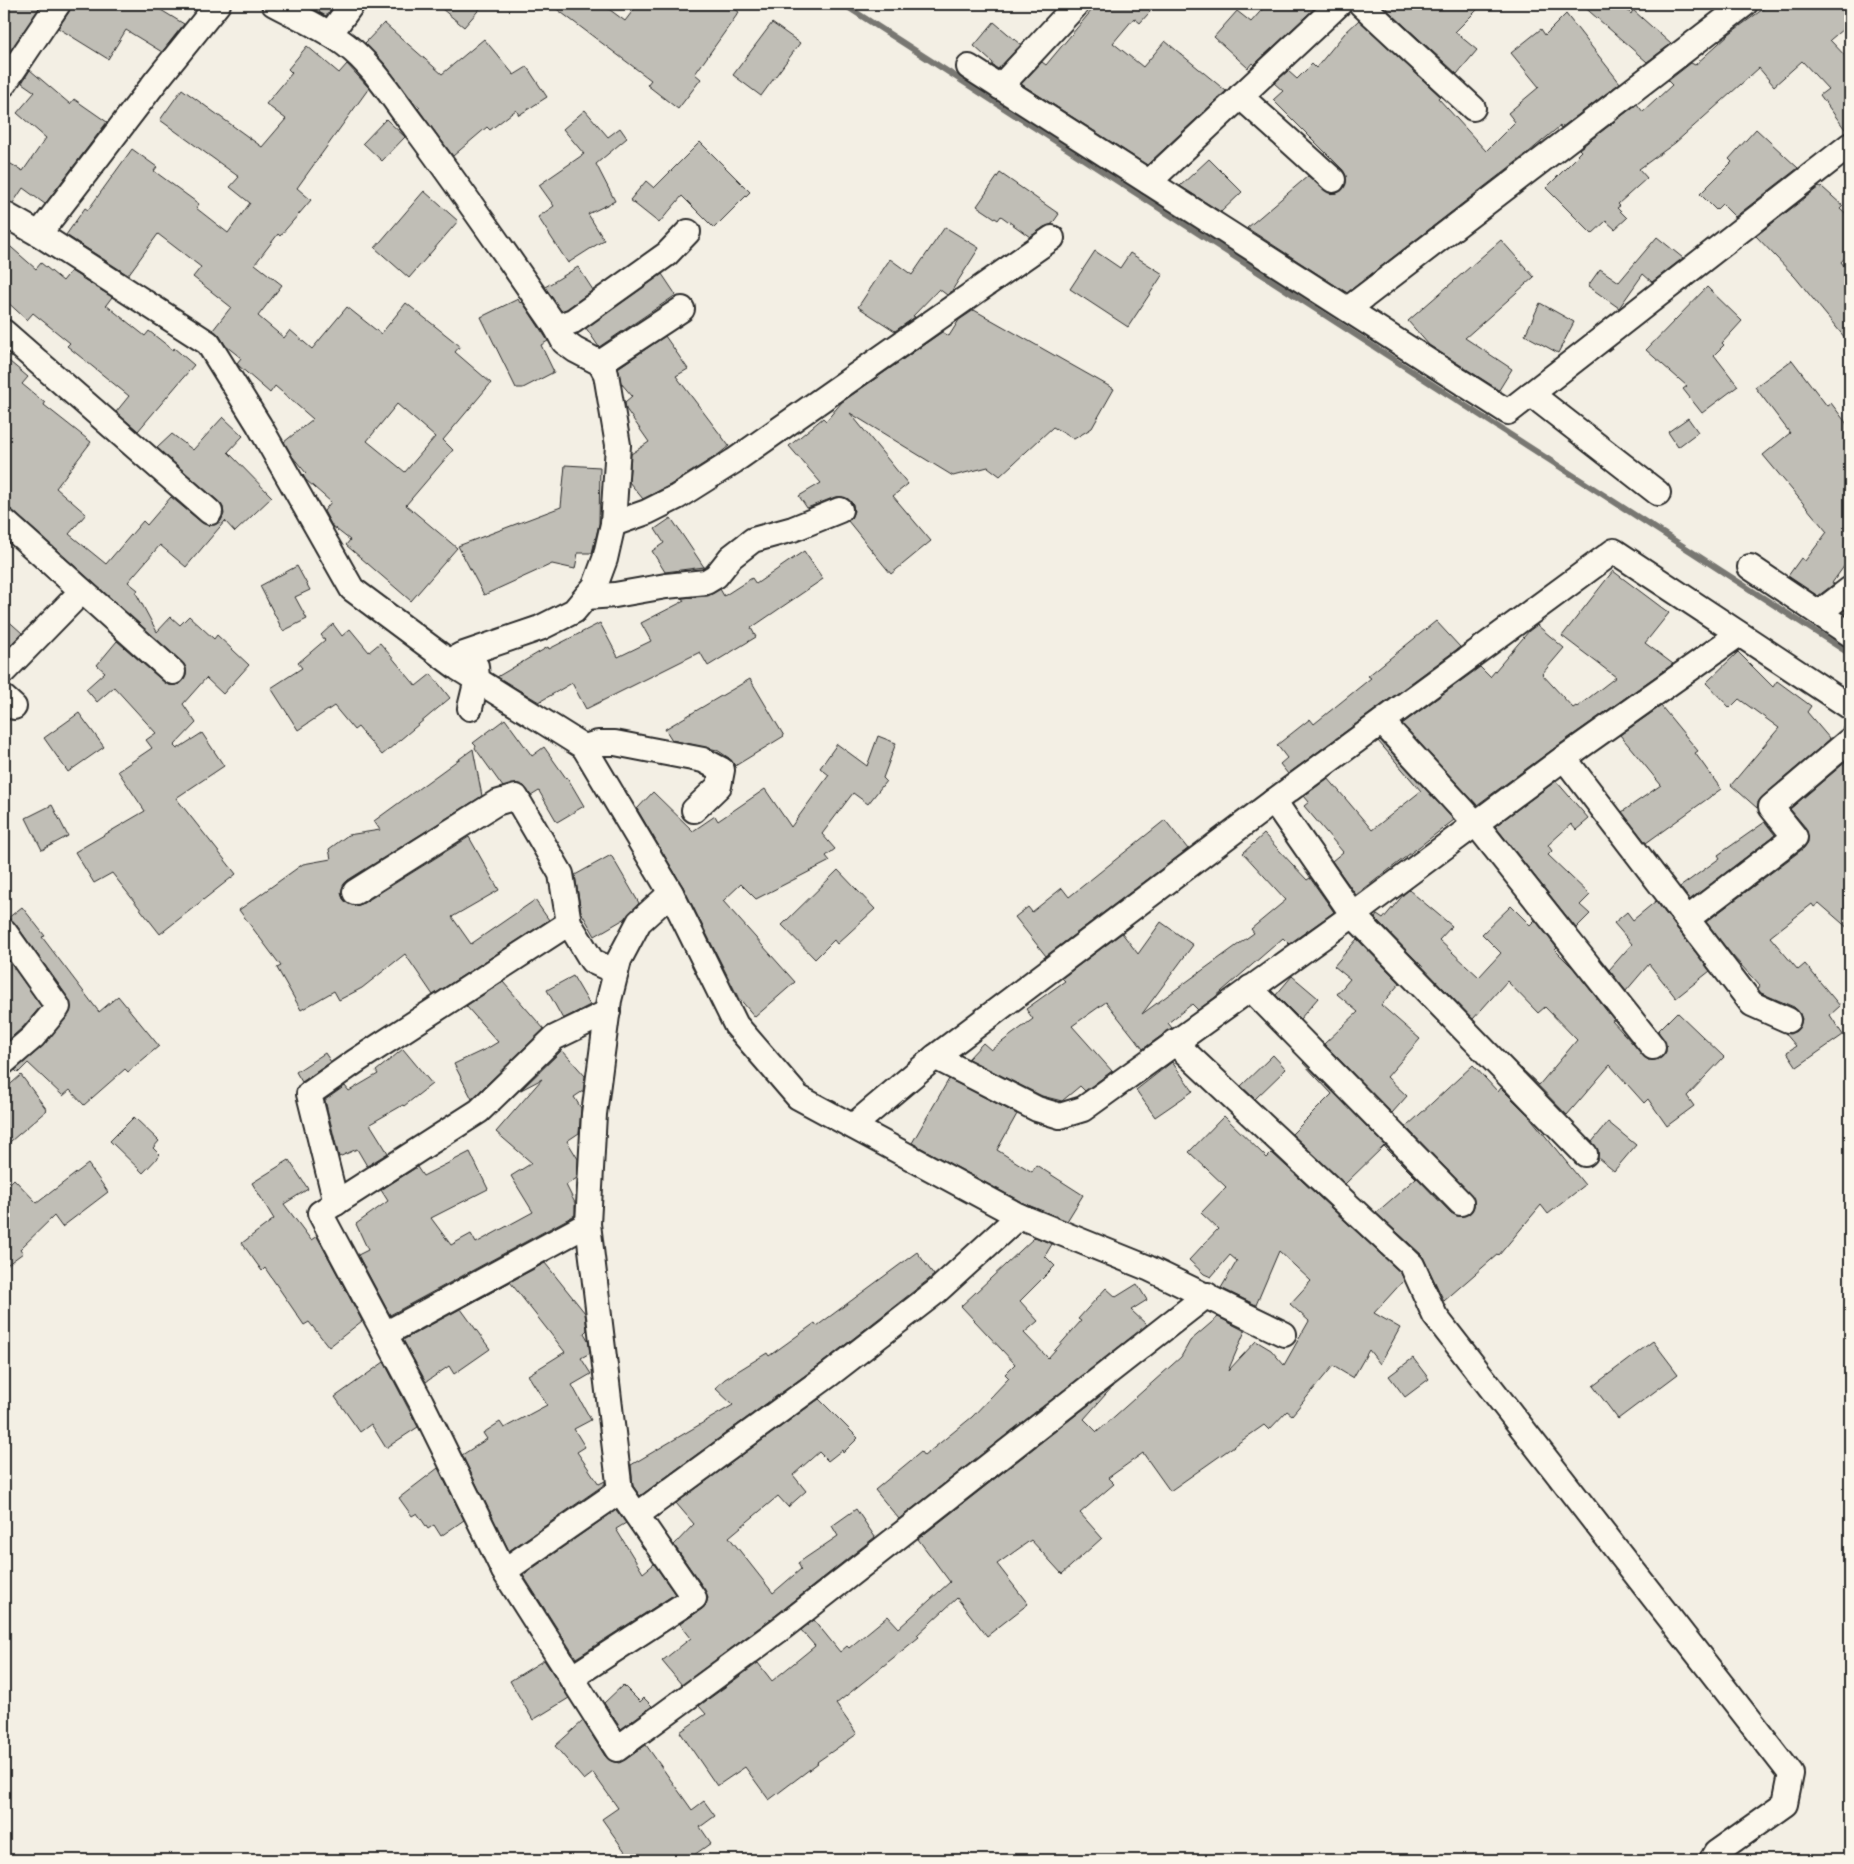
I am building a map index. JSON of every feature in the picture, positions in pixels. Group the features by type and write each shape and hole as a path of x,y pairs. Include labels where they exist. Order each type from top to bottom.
{"street":[{"path":"4,84 58,4"},
{"path":"39,234 156,81 218,4"},
{"path":"274,4 330,34 361,59 455,181 556,327 564,342 600,363 606,374 618,445 613,524 595,586 574,611 540,628 461,655 450,661"},
{"path":"330,34 352,4"},
{"path":"1000,87 1077,4"},
{"path":"1148,182 1339,4"},
{"path":"1361,4 1473,108"},
{"path":"1348,309 1745,4"},
{"path":"969,67 1508,412 1850,145"},
{"path":"1240,96 1333,180"},
{"path":"4,214 39,234 208,343 259,425 352,588 450,661 584,747 671,892 736,1025 798,1097 1019,1216 1148,1268 1284,1334"},
{"path":"556,327 573,321 667,254 688,232"},
{"path":"613,524 647,512 677,497 734,461 1052,238"},
{"path":"600,363 682,309"},
{"path":"4,332 210,512"},
{"path":"1531,394 1658,493"},
{"path":"586,597 615,595 666,586 706,582 716,576 731,557 754,540 793,529 840,510"},
{"path":"4,521 173,672"},
{"path":"853,1126 935,1057 1274,802 1614,551 1850,707"},
{"path":"1750,567 1850,634"},
{"path":"1819,613 1850,589"},
{"path":"4,671 82,591"},
{"path":"935,1057 1037,1109 1060,1116 1083,1109 1353,915 1564,758 1739,634"},
{"path":"470,708 477,679 475,651"},
{"path":"1382,722 1476,824 1652,1047"},
{"path":"1688,919 1795,837 1771,806 1850,740"},
{"path":"584,747 598,743 615,742 703,760 722,770 719,786 694,810"},
{"path":"1564,758 1752,1004 1788,1020"},
{"path":"355,892 496,803 516,797 561,874 569,923 592,961 616,972"},
{"path":"1274,802 1353,915 1585,1154"},
{"path":"571,1678 694,1598 620,1490 588,1224 594,1114 609,1000 619,960 639,922 671,892"},
{"path":"336,1203 309,1094 364,1056 569,923"},
{"path":"4,930 58,1008 33,1037 4,1062"},
{"path":"1250,988 1461,1203"},
{"path":"608,1012 554,1038 478,1111 320,1213 421,1402 504,1571 617,1749 783,1627 1207,1296"},
{"path":"1174,1042 1412,1265 1435,1316 1791,1774 1785,1804 1716,1853 1712,1860"},
{"path":"637,1515 830,1374 937,1290 1019,1216"},
{"path":"385,1334 588,1224"},
{"path":"504,1571 620,1490"}],"building":[{"path":"4,4 42,4 4,60"},
{"path":"72,4 151,4 184,24 162,52 126,30 108,59 58,28"},
{"path":"303,4 335,4 326,16"},
{"path":"436,4 484,4 464,27"},
{"path":"550,4 602,4 625,21 638,4 728,4 739,12 695,74 701,79 678,109 647,85 651,80"},
{"path":"1097,4 1157,4 1140,23 1134,18 1113,43 1143,67 1165,41 1226,91 1147,165 1021,84 1042,62 1046,65"},
{"path":"1267,4 1319,4 1254,65 1252,63 1248,68 1214,37 1237,11 1251,22"},
{"path":"1381,4 1483,4 1455,32 1477,50 1457,74"},
{"path":"1581,4 1621,4 1631,14 1633,10 1671,44 1647,62"},
{"path":"1770,4 1850,4 1850,23 1830,40 1850,61 1850,132 1847,132 1820,95 1828,89 1802,61 1774,86 1759,68 1675,143 1639,169 1647,178 1618,204 1620,206 1617,208 1627,218 1615,229 1606,221 1592,234 1546,188 1578,156 1581,151 1579,149 1637,104 1643,112 1672,85 1668,81 1691,63 1695,65 1729,34"},
{"path":"1566,14 1620,83 1561,128 1560,126 1347,293 1247,228 1308,176 1330,193 1337,193 1343,189 1346,176 1343,170 1273,100 1283,91 1274,83 1288,71 1297,79 1312,64 1316,68 1345,33 1359,20 1440,96 1438,98 1486,151 1515,122 1508,113 1539,87 1511,53 1541,29 1545,35"},
{"path":"994,22 1021,45 998,69 974,46"},
{"path":"384,23 442,74 484,39 514,75 527,67 547,97 519,115 516,110 490,130 487,127 453,156 418,109 420,107 412,101 385,64 365,43"},
{"path":"772,23 800,43 761,96 733,75"},
{"path":"307,46 339,73 347,64 369,88 297,188 311,200 280,236 278,234 255,264 282,285 258,316 284,338 290,330 312,349 347,307 381,334 406,303 460,346 455,352 491,383 443,440 453,450 406,505 457,548 411,601 346,545 350,540 332,526 324,511 331,502 306,480 303,476 306,473 292,456 284,442 313,419 275,386 270,393 239,366 237,363 241,358 226,346 219,335 213,330 231,307 193,277 201,267 158,234 128,275 66,235 85,208 88,210 132,149 157,167 154,171 199,204 196,208 228,233 250,203 230,187 239,177 160,120 182,89 262,147 286,119 266,104 292,73 288,69","holes":["397,404 435,437 405,472 367,441"]},
{"path":"30,70 70,104 74,99 107,122 45,204 23,188 13,203 4,200 4,160 23,171 46,138 17,113 35,92 22,83"},
{"path":"585,110 608,137 620,128 627,138 596,164 615,201 588,214 604,240 568,263 538,217 554,206 539,185 584,154 563,129"},
{"path":"386,119 405,137 382,161 363,143"},
{"path":"1756,129 1798,168 1735,217 1722,204 1716,210 1700,194 1732,162 1729,159"},
{"path":"700,142 750,192 714,228 682,196 659,223 630,200 646,181 654,188"},
{"path":"1209,159 1242,192 1221,212 1180,186"},
{"path":"1000,173 1059,214 1052,224 1030,237 1001,216 998,220 977,206"},
{"path":"1819,187 1822,187 1843,206 1840,209 1850,218 1850,252 1841,262 1850,273 1850,344 1795,277 1756,236"},
{"path":"424,191 458,221 409,278 375,248"},
{"path":"945,227 979,248 951,292 947,295 939,289 913,316 915,317 895,331 858,307 890,259 912,275"},
{"path":"1657,237 1683,258 1652,282 1643,274 1619,308 1588,286 1600,269 1619,282"},
{"path":"1501,240 1534,277 1465,338 1512,369 1499,390 1429,345 1408,321"},
{"path":"4,241 36,269 41,263 63,281 71,271 112,297 106,305 145,336 149,331 173,350 174,348 194,365 138,431 116,412 129,396 67,346 70,343 33,313 27,320 4,299"},
{"path":"1095,251 1120,268 1130,253 1163,274 1128,327 1070,289"},
{"path":"578,267 593,290 567,309 561,311 545,287"},
{"path":"662,274 676,295 599,347 586,328"},
{"path":"1707,287 1742,321 1714,355 1738,386 1702,413 1683,389 1687,386 1646,350"},
{"path":"518,299 520,303 522,301 548,341 541,345 554,372 523,388 516,388 481,317"},
{"path":"1540,303 1574,322 1558,353 1525,335"},
{"path":"974,310 1114,389 1092,428 1074,439 1053,427 1000,476 988,467 953,476 850,413 908,484 893,496 931,541 891,574 848,521 854,511 853,504 849,500 835,497 807,508 799,496 821,483 789,446 823,418 826,421 842,402 942,332 949,336 959,320"},
{"path":"665,336 688,369 676,376 729,446 670,485 643,499 629,482 631,454 649,442 626,409 625,402 632,396 621,383 618,368"},
{"path":"4,357 28,377 22,384 45,403 44,405 91,442 56,488 86,514 69,534 106,564 143,521 147,525 171,497 207,525 215,525 221,521 224,514 223,507 219,502 157,448 172,434 193,450 223,417 243,436 228,452 272,497 235,532 225,521 186,567 160,545 128,582 138,590 136,593 157,632 171,617 180,625 189,616 214,639 217,635 249,665 223,694 206,678 183,704 196,723 174,746 177,749 202,733 224,766 176,798 236,874 160,934 112,873 94,883 75,852 145,811 118,771 152,748 146,740 156,733 114,687 97,702 86,689 105,672 97,665 117,641 164,682 170,685 177,685 183,681 186,675 186,668 182,662 13,511 4,508"},
{"path":"1792,360 1827,406 1831,403 1850,428 1850,558 1832,583 1834,584 1818,596 1788,576 1801,558 1805,561 1827,532 1763,455 1790,433 1755,387"},
{"path":"1688,418 1698,432 1678,447 1668,432"},
{"path":"565,465 600,467 599,524 592,553 578,553 575,569 552,564 484,595 458,546 561,507"},
{"path":"671,518 704,567 665,572 652,551 664,543 655,529"},
{"path":"804,551 823,579 751,628 756,637 708,666 700,652 586,709 572,683 539,702 497,677 548,647 549,649 600,623 618,657 651,641 641,623 684,601 682,598 708,596 720,589 724,596 752,578 756,584"},
{"path":"297,566 310,590 295,597 307,619 283,631 260,586"},
{"path":"1613,571 1669,613 1645,643 1673,664 1477,805 1402,724 1480,667 1490,677 1529,631 1537,625 1564,648 1542,674 1573,708 1577,707 1616,677 1562,636"},
{"path":"4,617 22,633 4,652"},
{"path":"1436,621 1460,647 1288,774 1280,764 1287,758 1277,745 1310,719 1314,724 1371,678 1368,676"},
{"path":"333,624 342,636 350,629 369,652 380,643 416,686 431,674 450,698 382,755 358,727 354,730 334,706 298,730 271,688 302,668 298,663 325,640 321,635"},
{"path":"1738,652 1773,687 1777,681 1811,706 1807,712 1830,739 1762,797 1758,802 1757,808 1731,785 1779,728 1739,699 1730,708 1706,683"},
{"path":"750,679 784,736 735,766 729,758 717,750 672,740 665,729"},
{"path":"1661,706 1698,751 1695,753 1721,789 1646,843 1622,812 1661,785 1620,735"},
{"path":"79,713 104,747 68,772 44,738"},
{"path":"505,719 532,756 544,747 567,777 584,806 557,822 539,791 531,796 524,786 518,784 503,787 473,743"},
{"path":"878,736 896,743 883,778 886,781 868,804 853,793 822,834 835,849 826,856 830,861 756,899 741,884 723,901 795,982 755,1017 738,997 683,887 637,809 653,792 693,831 715,816 718,821 765,789 791,827 829,775 820,768 837,744 867,766"},
{"path":"1380,740 1454,820 1356,895 1332,861 1343,852 1304,806 1309,802 1304,796 1328,778 1372,830 1421,791 1378,741"},
{"path":"473,749 482,796 348,880 343,886 341,893 343,899 349,904 356,906 362,904 469,837 499,890 452,917 471,944 535,900 549,920 433,995 405,954 362,988 339,1000 334,991 301,1010 277,968 281,966 239,910 303,864 331,859 329,849 348,835 380,830 374,821"},
{"path":"1848,760 1850,763 1850,930 1819,903 1814,907 1812,904 1770,937 1798,970 1805,964 1840,1006 1830,1015 1843,1035 1797,1067 1787,1052 1796,1046 1785,1033 1790,1034 1800,1026 1802,1019 1799,1012 1794,1007 1761,993 1758,989 1760,986 1731,954 1706,922 1804,848 1808,842 1806,828 1790,809"},
{"path":"1556,781 1589,819 1576,830 1571,824 1548,845 1552,851 1548,855 1590,895 1580,905 1590,914 1576,928 1495,826"},
{"path":"52,805 68,836 42,850 26,818"},
{"path":"1165,820 1188,849 1046,956 1015,917 1028,907 1032,912 1062,888 1069,897"},
{"path":"1765,822 1775,835 1690,900 1680,887 1720,858 1718,855"},
{"path":"1264,834 1307,880 1310,878 1334,912 1289,944 1283,938 1198,1010 1192,1004 1168,1023 1172,1028 1143,1049 1106,1002 1072,1026 1112,1071 1085,1091 1080,1086 1062,1101 1042,1096 968,1059 983,1043 991,1050 1033,1019 1026,1009 1065,981 1062,978 1122,933 1138,954 1161,922 1193,945 1142,1014 1254,933 1251,929 1286,900 1243,853"},
{"path":"611,855 639,903 626,918 595,936 581,912 575,875"},
{"path":"838,870 875,909 837,944 834,940 815,959 782,925"},
{"path":"1409,890 1452,926 1439,940 1479,977 1501,953 1482,934 1511,906 1530,925 1535,920 1557,948 1555,950 1575,970 1614,1020 1612,1021 1648,1060 1661,1058 1666,1052 1666,1045 1658,1031 1677,1012 1724,1057 1687,1096 1694,1106 1667,1126 1648,1099 1644,1103 1610,1065 1567,1115 1521,1068 1539,1085 1577,1040 1545,1007 1538,1013 1507,981 1473,1019 1375,918 1377,915 1383,919"},
{"path":"1656,901 1710,971 1676,998 1649,964 1626,991 1609,970 1632,944 1614,923 1627,912 1633,920"},
{"path":"22,907 45,936 42,937 99,1012 118,996 159,1046 128,1072 125,1069 84,1105 70,1090 63,1096 28,1063 18,1073 15,1070 43,1046 71,1010 69,999 15,923 8,918"},
{"path":"1357,939 1400,983 1381,1005 1420,1039 1387,1077 1407,1096 1392,1113 1324,1044 1358,1012 1337,994 1350,979 1334,966"},
{"path":"4,954 41,1006 23,1027 4,1044"},
{"path":"573,976 590,1005 563,1019 547,990"},
{"path":"1292,976 1318,998 1300,1019 1276,995"},
{"path":"503,982 544,1029 472,1099 454,1064 498,1042 466,1006"},
{"path":"403,1049 432,1084 404,1106 370,1124 388,1153 367,1166 357,1149 339,1157 325,1100 345,1086 349,1091 378,1074 376,1071"},
{"path":"562,1050 585,1076 583,1091 574,1097 581,1108 579,1133 567,1141 578,1159 577,1178 566,1185 575,1203 575,1215 390,1315 358,1255 368,1250 356,1224 388,1201 381,1190 417,1167 423,1176 470,1152 488,1189 431,1218 451,1245 471,1234 476,1243 533,1212 511,1176 532,1163 496,1132 542,1079 521,1090"},
{"path":"325,1053 331,1062 302,1082 296,1072"},
{"path":"1273,1055 1286,1069 1255,1099 1241,1086"},
{"path":"1172,1062 1193,1091 1155,1117 1136,1090"},
{"path":"1304,1062 1451,1213 1457,1216 1464,1216 1471,1212 1474,1200 1471,1194 1406,1127 1473,1065 1498,1092 1501,1088 1529,1116 1585,1185 1548,1214 1541,1205 1499,1255 1444,1301 1422,1255 1376,1213 1416,1178 1384,1146 1345,1184 1292,1134 1332,1094"},
{"path":"21,1075 47,1110 4,1147 4,1090"},
{"path":"949,1079 1017,1114 997,1150 1032,1172 1036,1165 1083,1195 1067,1221 1025,1204 912,1143"},
{"path":"1224,1116 1267,1158 1272,1153 1401,1273 1404,1280 1374,1313 1400,1328 1380,1364 1369,1350 1353,1378 1333,1366 1292,1415 1287,1411 1269,1430 1264,1425 1170,1491 1143,1453 1108,1478 1114,1484 1080,1513 1102,1538 1062,1574 1031,1540 997,1564 1028,1604 987,1636 957,1598 917,1635 919,1637 836,1704 857,1734 817,1762 769,1800 745,1767 717,1786 680,1732 706,1714 699,1706 758,1663 772,1681 815,1646 801,1630 814,1620 840,1652 847,1646 849,1648 888,1616 899,1628 950,1582 918,1539 1113,1386 1084,1419 1097,1432 1181,1357 1190,1341 1218,1317 1245,1331 1228,1371 1256,1341 1271,1350 1284,1365 1309,1321 1290,1304 1311,1281 1279,1251 1256,1305 1221,1288 1237,1261 1230,1255 1211,1277 1204,1274 1189,1260 1218,1229 1201,1213 1226,1187 1189,1152"},
{"path":"134,1117 159,1141 153,1148 160,1155 143,1173 110,1141"},
{"path":"1608,1122 1636,1145 1614,1171 1598,1158 1598,1150 1592,1142"},
{"path":"289,1160 308,1189 284,1204 311,1240 317,1236 362,1321 329,1347 309,1322 304,1325 265,1268 262,1271 242,1243 274,1219 252,1183"},
{"path":"88,1164 108,1192 62,1227 54,1216 20,1249 23,1253 4,1267 4,1189 14,1179 37,1203"},
{"path":"1035,1237 1052,1244 1045,1256 1055,1266 1020,1301 1038,1321 1024,1333 1048,1358 1081,1321 1078,1319 1106,1288 1116,1297 1137,1284 1147,1300 1131,1310 1147,1325 899,1519 875,1490 921,1452 924,1456 972,1417 1009,1378 1005,1374 1015,1364 961,1306"},
{"path":"917,1252 934,1275 822,1363 640,1496 633,1486 631,1465 733,1405 715,1388 725,1379 767,1353 769,1356 815,1323 817,1326"},
{"path":"545,1263 585,1313 587,1330 584,1333 588,1340 590,1353 581,1358 591,1374 572,1385 591,1420 574,1429 585,1447 577,1452 599,1484 605,1481 605,1484 509,1551 462,1455 487,1439 483,1433 500,1422 504,1428 547,1405 528,1375 565,1352 510,1282 461,1309 490,1349 454,1374 449,1366 426,1382 403,1340"},
{"path":"1653,1341 1678,1374 1618,1419 1593,1386"},
{"path":"1413,1358 1429,1379 1405,1397 1389,1376"},
{"path":"384,1362 418,1427 386,1448 371,1424 360,1432 335,1397"},
{"path":"819,1399 858,1438 843,1453 842,1450 828,1461 819,1452 793,1475 806,1491 788,1507 778,1496 729,1537 773,1593 801,1569 798,1563 838,1536 832,1526 856,1509 875,1537 775,1616 682,1685 662,1661 691,1638 680,1624 702,1609 708,1598 705,1590 674,1545 694,1524 676,1503"},
{"path":"438,1468 464,1520 441,1536 434,1525 428,1529 417,1513 412,1516 399,1498"},
{"path":"616,1510 626,1523 616,1529 643,1573 654,1564 675,1594 576,1658 523,1575"},
{"path":"544,1660 569,1698 533,1720 510,1681"},
{"path":"623,1685 640,1702 644,1698 652,1706 621,1729 604,1703"},
{"path":"583,1721 605,1756 611,1761 619,1763 646,1745 692,1810 704,1801 715,1816 700,1827 711,1843 687,1860 631,1860 602,1819 618,1808 593,1773 584,1780 555,1746"}],"waterway":[{"path":"843,4 1850,654"}]}
